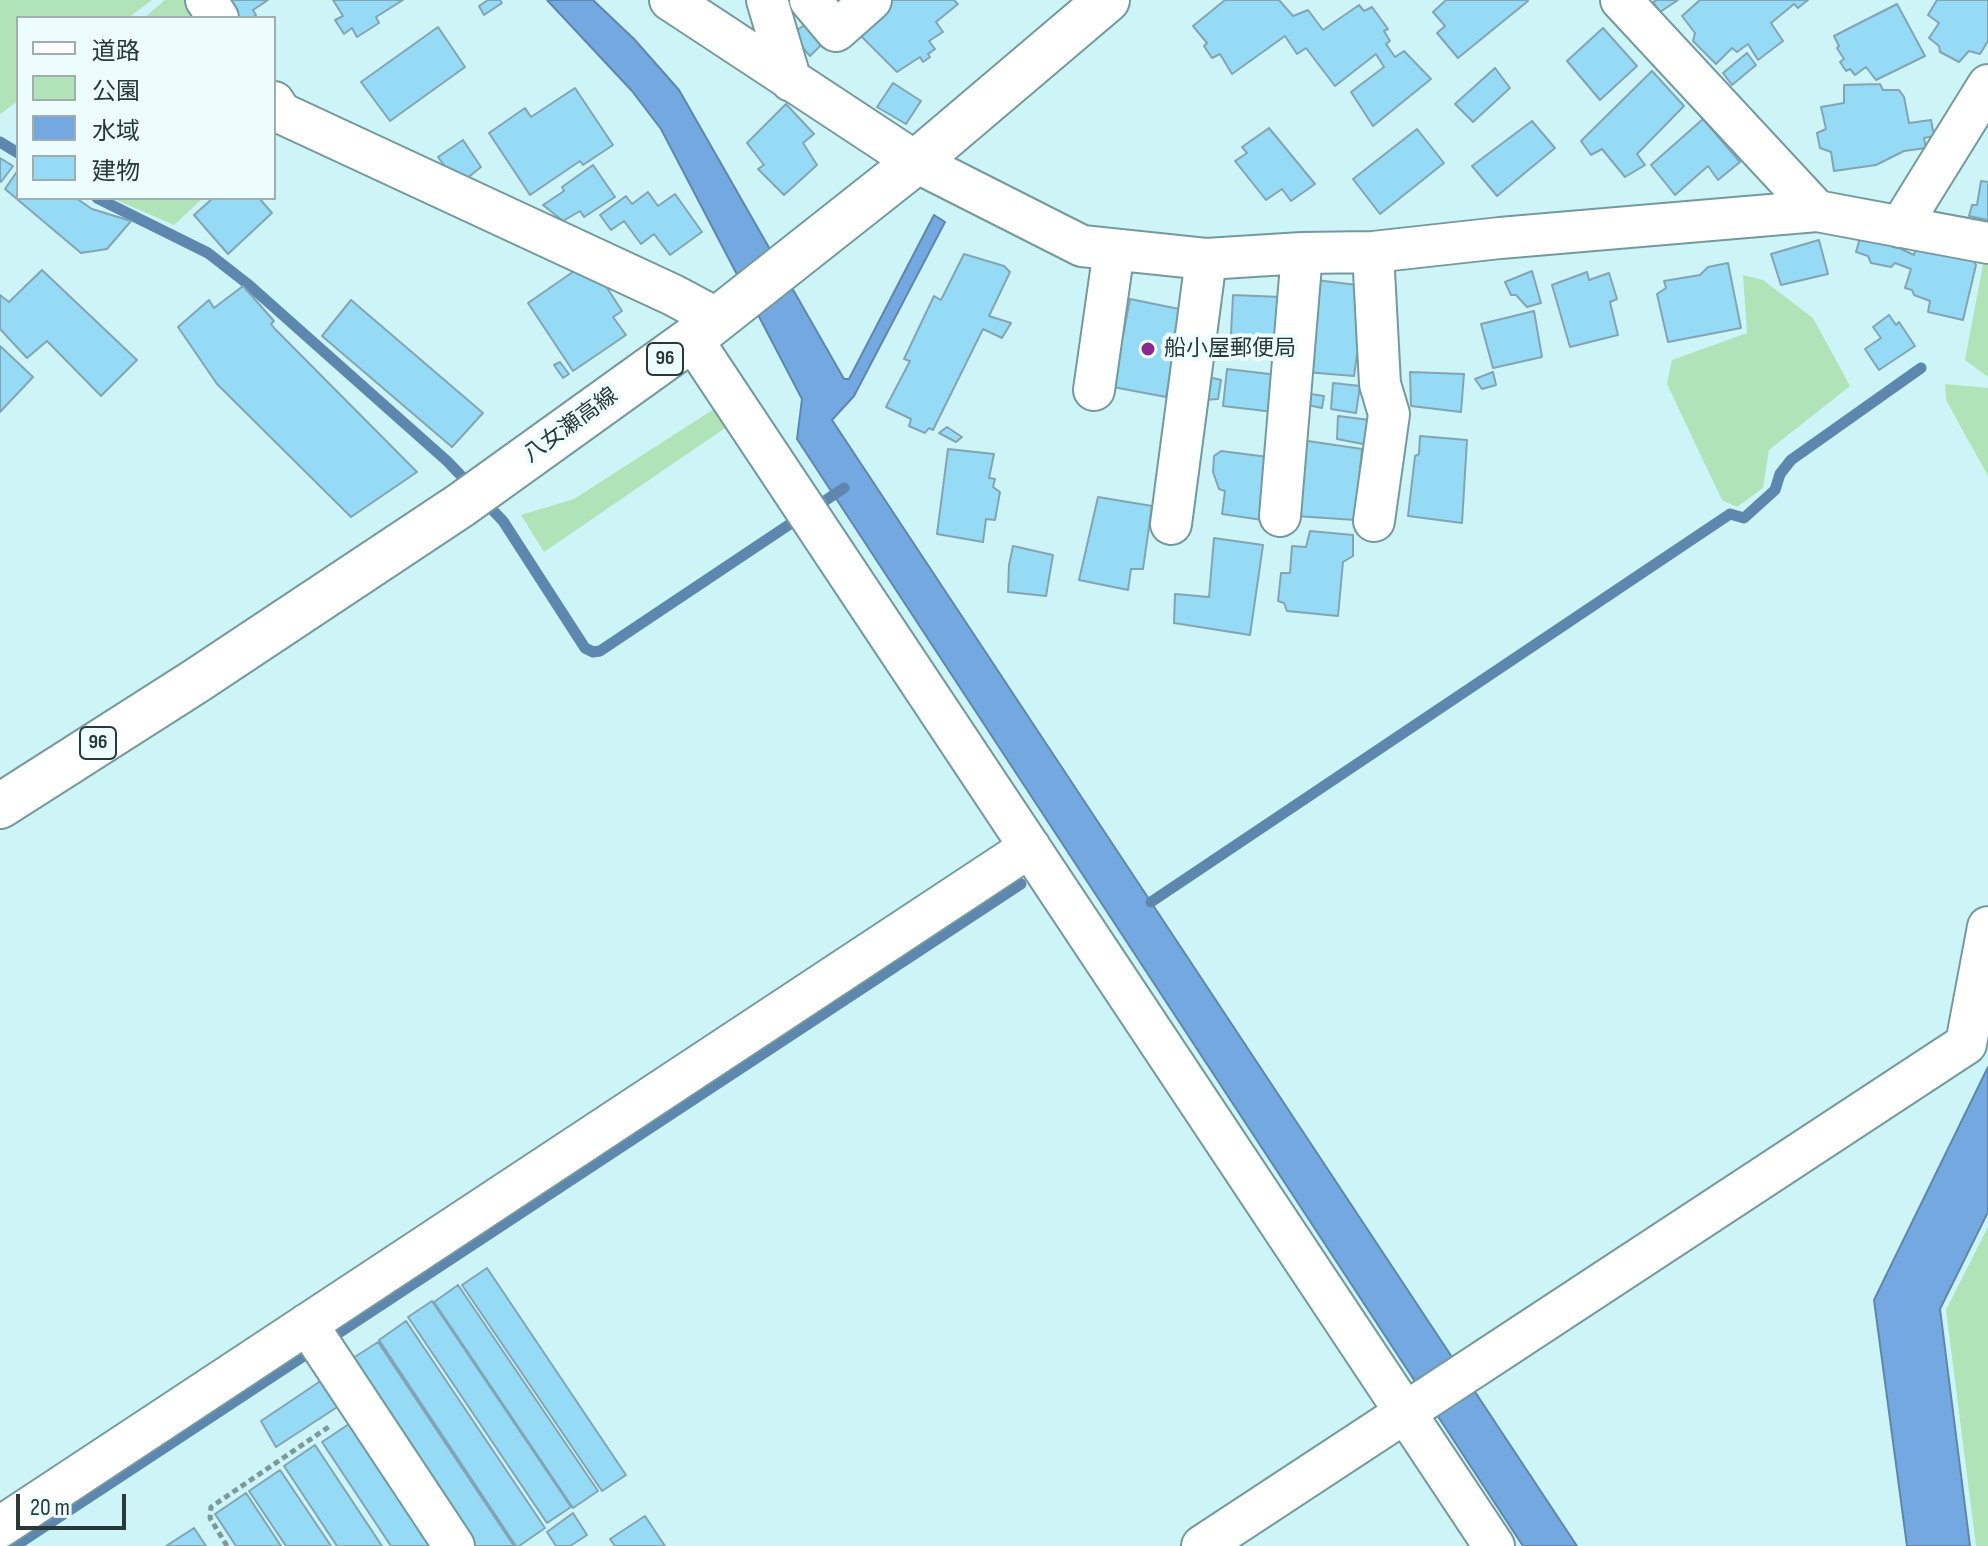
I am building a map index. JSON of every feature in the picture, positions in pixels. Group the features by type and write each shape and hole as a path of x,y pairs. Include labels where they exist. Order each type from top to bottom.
{"main road":[{"name":"八女瀬高線","path":"0,806 196,681 461,505 705,329 916,162 1107,0"}],"street":[{"path":"670,0 916,162 1082,246 1206,259 1373,252 1817,211 1988,243"},
{"path":"767,0 791,81"},
{"path":"810,0 836,31 871,0"},
{"path":"1621,0 1817,211"},
{"path":"1900,227 1988,85"},
{"path":"276,105 281,113 659,289 705,329 1030,847 1494,1546"},
{"path":"1094,390 1114,250"},
{"path":"1373,252 1380,384 1389,414 1374,521"},
{"path":"1280,516 1302,253"},
{"path":"1171,524 1206,259"},
{"path":"0,1527 1030,847"},
{"path":"1202,1546 1966,1044 1988,927"},
{"path":"307,1324 454,1546"}],"path":[{"path":"227,1546 210,1518 211,1507 361,1405"}],"green space":[{"path":"0,0 152,0 131,16 16,16 16,102 0,114"},
{"path":"165,0 190,0 200,16 146,16"},
{"path":"117,200 201,200 174,225"},
{"path":"1985,254 1988,254 1988,377 1965,360"},
{"path":"1743,275 1763,280 1813,318 1850,386 1769,450 1763,488 1737,507 1722,500 1667,384 1672,360 1747,333"},
{"path":"1945,384 1988,388 1988,476 1946,400"},
{"path":"714,409 728,426 544,552 521,515 574,499"},
{"path":"1988,1227 1988,1546 1976,1546 1946,1310"}],"water":[{"path":"547,0 593,0 634,39 679,90 844,379 849,379 934,215 945,222 854,396 832,420 1577,1546 1523,1546 797,439 802,399 661,129 632,91"},
{"path":"1988,1067 1988,1212 1940,1309 1970,1546 1907,1546 1874,1300"}],"building":[{"path":"220,0 268,0 253,10 255,16 232,16"},
{"path":"333,0 403,0 376,17 379,23 357,37 352,28 344,34 335,20 343,16"},
{"path":"488,0 500,0 502,3 484,15 479,6"},
{"path":"889,0 954,0 958,4 936,22 943,32 929,41 935,49 928,54 930,57 923,62 920,57 897,72 860,35 868,30 866,23"},
{"path":"1225,0 1279,0 1293,16 1308,10 1323,30 1359,5 1364,11 1372,7 1388,29 1384,31 1390,41 1386,44 1395,57 1404,51 1431,79 1373,126 1351,92 1384,67 1376,54 1335,86 1306,48 1297,54 1285,36 1232,74 1220,54 1212,58 1204,46 1207,43 1193,26"},
{"path":"1446,0 1528,1 1458,58 1437,33 1445,26 1433,12"},
{"path":"1678,0 1660,12 1653,2"},
{"path":"1700,0 1808,0 1798,8 1794,4 1771,23 1783,41 1758,60 1748,44 1737,52 1732,48 1716,64 1693,41 1695,33 1682,16"},
{"path":"1937,0 1988,0 1988,41 1980,54 1969,51 1959,62 1940,52 1939,46 1929,38 1939,23 1928,15"},
{"path":"1897,4 1925,56 1876,80 1866,67 1855,75 1850,69 1846,71 1840,62 1844,59 1834,36"},
{"path":"809,22 825,41 810,56 791,34"},
{"path":"438,27 465,67 390,121 361,82"},
{"path":"1603,28 1637,66 1600,100 1567,61"},
{"path":"1747,53 1756,65 1732,85 1723,73"},
{"path":"1495,68 1510,88 1473,122 1455,104"},
{"path":"1652,71 1684,106 1637,154 1645,165 1625,177 1602,149 1591,155 1581,141"},
{"path":"893,83 921,101 906,124 877,107"},
{"path":"1880,84 1883,90 1899,90 1904,97 1909,123 1931,120 1934,136 1924,138 1926,148 1904,151 1876,165 1834,171 1831,152 1820,148 1817,133 1826,129 1821,107 1844,103 1844,85"},
{"path":"575,88 613,145 583,165 580,161 530,195 489,133 525,108 531,117"},
{"path":"786,104 814,134 803,143 817,165 784,195 758,169 764,165 747,143"},
{"path":"1703,119 1740,162 1718,180 1708,166 1675,195 1651,165"},
{"path":"1532,121 1555,148 1497,196 1472,166"},
{"path":"1269,128 1315,184 1291,201 1282,189 1266,200 1235,161 1247,153 1242,147"},
{"path":"1417,129 1444,163 1380,214 1353,179"},
{"path":"463,140 481,167 465,180 449,172 438,157"},
{"path":"0,158 13,166 1,182 0,181"},
{"path":"593,165 615,197 584,217 580,211 563,221 543,205 564,191 562,187"},
{"path":"16,173 16,198 5,189"},
{"path":"1981,181 1988,182 1988,220 1969,216 1972,205 1977,205"},
{"path":"648,192 658,206 675,194 702,232 670,255 654,234 641,244 624,221 611,230 600,215 626,196 632,204"},
{"path":"18,200 79,200 92,209 131,221 107,249 81,253"},
{"path":"211,200 261,200 272,213 228,254 194,215"},
{"path":"1862,231 1901,239 1899,248 1914,255 1917,241 1972,258 1976,265 1963,320 1928,312 1930,301 1905,288 1911,269 1895,263 1891,267 1871,263 1868,256 1856,252"},
{"path":"1819,240 1828,274 1781,285 1771,254"},
{"path":"964,254 1004,266 1010,272 989,316 1011,323 1002,338 983,329 933,430 929,428 925,433 909,426 911,419 886,407 910,361 904,359 934,296 941,300"},
{"path":"1728,263 1741,328 1668,342 1657,294 1666,288 1664,281 1700,275 1708,267"},
{"path":"580,267 589,279 598,274 622,311 613,317 626,335 573,371 528,303"},
{"path":"42,270 137,360 101,396 47,341 27,358 0,329 0,295 9,302"},
{"path":"1532,271 1541,303 1527,307 1516,295 1511,295 1505,282"},
{"path":"1587,272 1589,280 1609,273 1617,299 1610,302 1618,335 1570,347 1552,285"},
{"path":"1316,280 1357,285 1356,322 1361,326 1354,376 1306,372"},
{"path":"243,286 274,321 271,324 275,329 417,472 351,517 217,384 178,327 209,300 214,308"},
{"path":"1233,295 1281,297 1279,356 1230,354"},
{"name":"船小屋郵便局","path":"1130,299 1184,310 1166,397 1113,387"},
{"path":"351,300 483,413 452,447 322,336"},
{"path":"1534,311 1542,357 1493,368 1481,324"},
{"path":"1889,315 1896,325 1899,322 1915,346 1879,370 1865,349 1881,338 1873,327"},
{"path":"0,346 33,377 0,412"},
{"path":"560,362 569,374 563,378 554,365"},
{"path":"1227,369 1278,375 1274,412 1223,406"},
{"path":"1410,372 1464,374 1461,412 1411,406"},
{"path":"1493,372 1496,385 1482,389 1475,379"},
{"path":"1205,376 1221,380 1218,399 1203,400"},
{"path":"1333,383 1360,386 1356,413 1331,409"},
{"path":"1304,393 1324,396 1322,408 1303,404"},
{"path":"1338,416 1370,420 1368,445 1337,439"},
{"path":"947,427 962,437 956,442 939,433"},
{"path":"1420,436 1467,440 1462,523 1408,516"},
{"path":"1301,440 1362,449 1355,520 1296,516"},
{"path":"948,449 994,454 989,478 995,479 993,487 1000,492 995,520 986,519 983,542 937,534"},
{"path":"1221,451 1268,457 1262,520 1222,514 1225,491 1219,489 1213,472 1214,456"},
{"path":"1098,497 1152,506 1143,569 1131,569 1128,590 1079,580"},
{"path":"1310,531 1353,535 1353,556 1343,562 1338,616 1287,611 1284,603 1278,601 1281,573 1290,573 1292,546 1306,547"},
{"path":"1214,538 1263,545 1250,635 1174,623 1175,594 1209,597"},
{"path":"1013,546 1053,555 1046,596 1008,592"},
{"path":"487,1268 626,1475 602,1491 462,1285"},
{"path":"458,1285 598,1491 573,1508 434,1302"},
{"path":"432,1301 571,1507 547,1523 408,1317"},
{"path":"406,1321 545,1528 519,1546 516,1546 379,1340"},
{"path":"378,1342 514,1546 470,1546 347,1362"},
{"path":"328,1376 345,1402 276,1447 261,1421"},
{"path":"352,1422 435,1546 391,1546 322,1442"},
{"path":"315,1445 382,1546 337,1546 284,1466"},
{"path":"280,1470 331,1546 286,1546 249,1491"},
{"path":"246,1493 281,1546 236,1546 215,1514"},
{"path":"573,1513 587,1535 570,1546 556,1546 547,1532"},
{"path":"645,1516 665,1546 615,1546 610,1539"},
{"path":"194,1528 206,1546 166,1546"}],"waterway":[{"path":"0,142 16,152"},
{"path":"101,200 208,253 249,285 447,461 471,486"},
{"path":"1151,902 1730,514 1744,518 1775,490 1780,474 1791,460 1921,368"},
{"path":"482,499 503,521 585,648 593,652 600,651 844,488"},
{"path":"15,1546 1021,884"}],"place":[{"name":"船小屋郵便局","path":"1148,349"}]}
